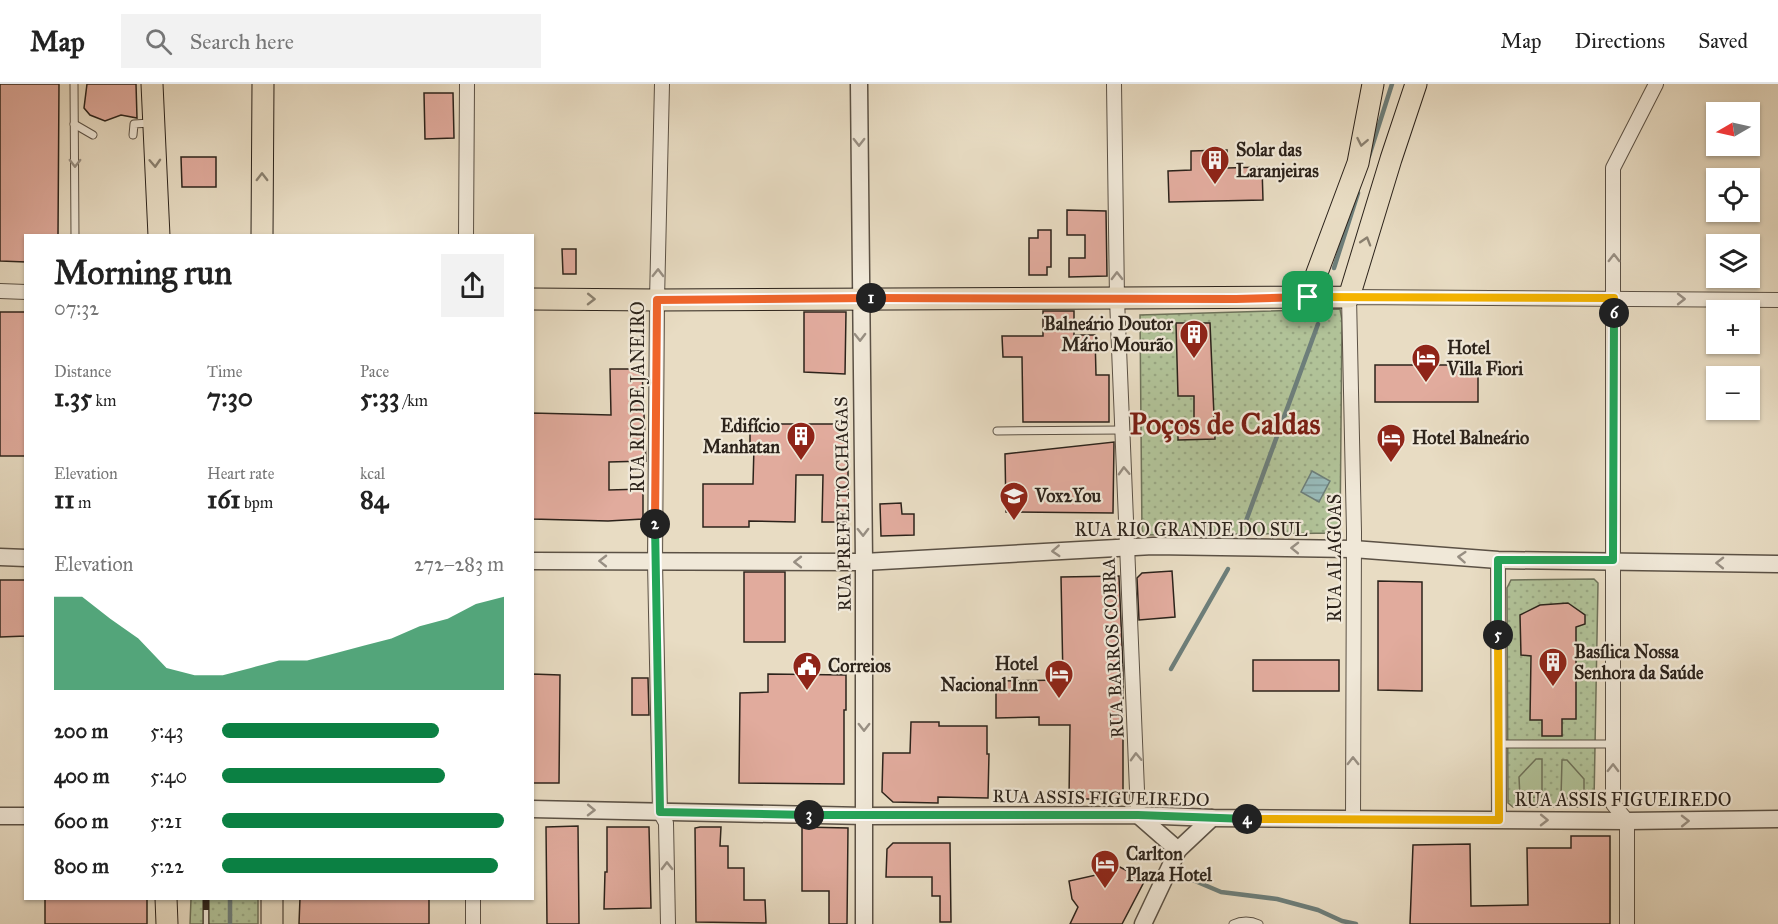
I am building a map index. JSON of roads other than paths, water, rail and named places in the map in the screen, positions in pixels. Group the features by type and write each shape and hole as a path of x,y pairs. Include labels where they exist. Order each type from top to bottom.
{"main road":[{"path":"152,84 159,234"},
{"path":"262,234 263,84"},
{"path":"1308,297 1358,164 1373,84"},
{"path":"534,299 1349,297 1416,84"},
{"path":"166,900 166,924"},
{"path":"272,900 272,924"}],"street":[{"path":"466,234 467,84"},
{"name":"RUA RIO DE JANEIRO","path":"662,84 657,300 655,562 660,812 666,823 668,924"},
{"name":"RUA PREFEITO CHAGAS","path":"859,84 864,562 864,924"},
{"name":"RUA BARROS COBRA","path":"1114,84 1117,299 1138,815"},
{"path":"1627,924 1627,821 1613,804 1613,168 1656,84"},
{"path":"0,291 24,292"},
{"path":"1349,297 1778,300"},
{"name":"RUA ALAGOAS","path":"1349,297 1353,549 1353,820"},
{"name":"RUA RIO GRANDE DO SUL","path":"534,561 864,562 1127,547 1353,549 1498,560 1778,564"},
{"path":"0,557 24,558"},
{"path":"1498,560 1499,820"},
{"name":"RUA ASSIS FIGUEIREDO","path":"534,809 865,816 1138,815 1353,820 1778,819"},
{"path":"1138,815 1178,850"},
{"path":"0,816 24,816"},
{"path":"1143,924 1178,850 1212,818"},
{"path":"473,900 473,924"}],"lane":[{"path":"74,84 75,234"},
{"path":"134,135 134,124 153,123"},
{"path":"74,124 93,135"},
{"path":"996,431 1122,430"},
{"path":"1500,744 1613,744"},
{"path":"1233,924 1240,921 1254,921 1259,924"}],"water":[{"path":"1312,471 1330,481 1319,502 1301,492"}],"waterway":[{"path":"1369,156 1392,84"},
{"path":"1334,268 1358,193"},
{"path":"1246,521 1318,324"},
{"path":"1171,669 1228,569"},
{"path":"1188,878 1221,892 1277,899 1318,910 1342,921 1356,924"},
{"path":"230,900 230,924"}],"railway":[{"path":"206,900 206,924"}],"place":[{"name":"Solar das Laranjeiras","path":"1215,186"},
{"name":"Balneário Doutor Mário Mourão","path":"1194,360"},
{"name":"Hotel Villa Fiori","path":"1426,384"},
{"name":"Edifício Manhatan","path":"801,462"},
{"name":"Hotel Balneário","path":"1391,464"},
{"name":"Vox2You","path":"1014,522"},
{"name":"Basílica Nossa Senhora da Saúde","path":"1553,688"},
{"name":"Correios","path":"807,692"},
{"name":"Hotel Nacional Inn","path":"1059,700"},
{"name":"Carlton Plaza Hotel","path":"1105,890"}],"district":[{"name":"Poços de Caldas","path":"1225,424"}]}
